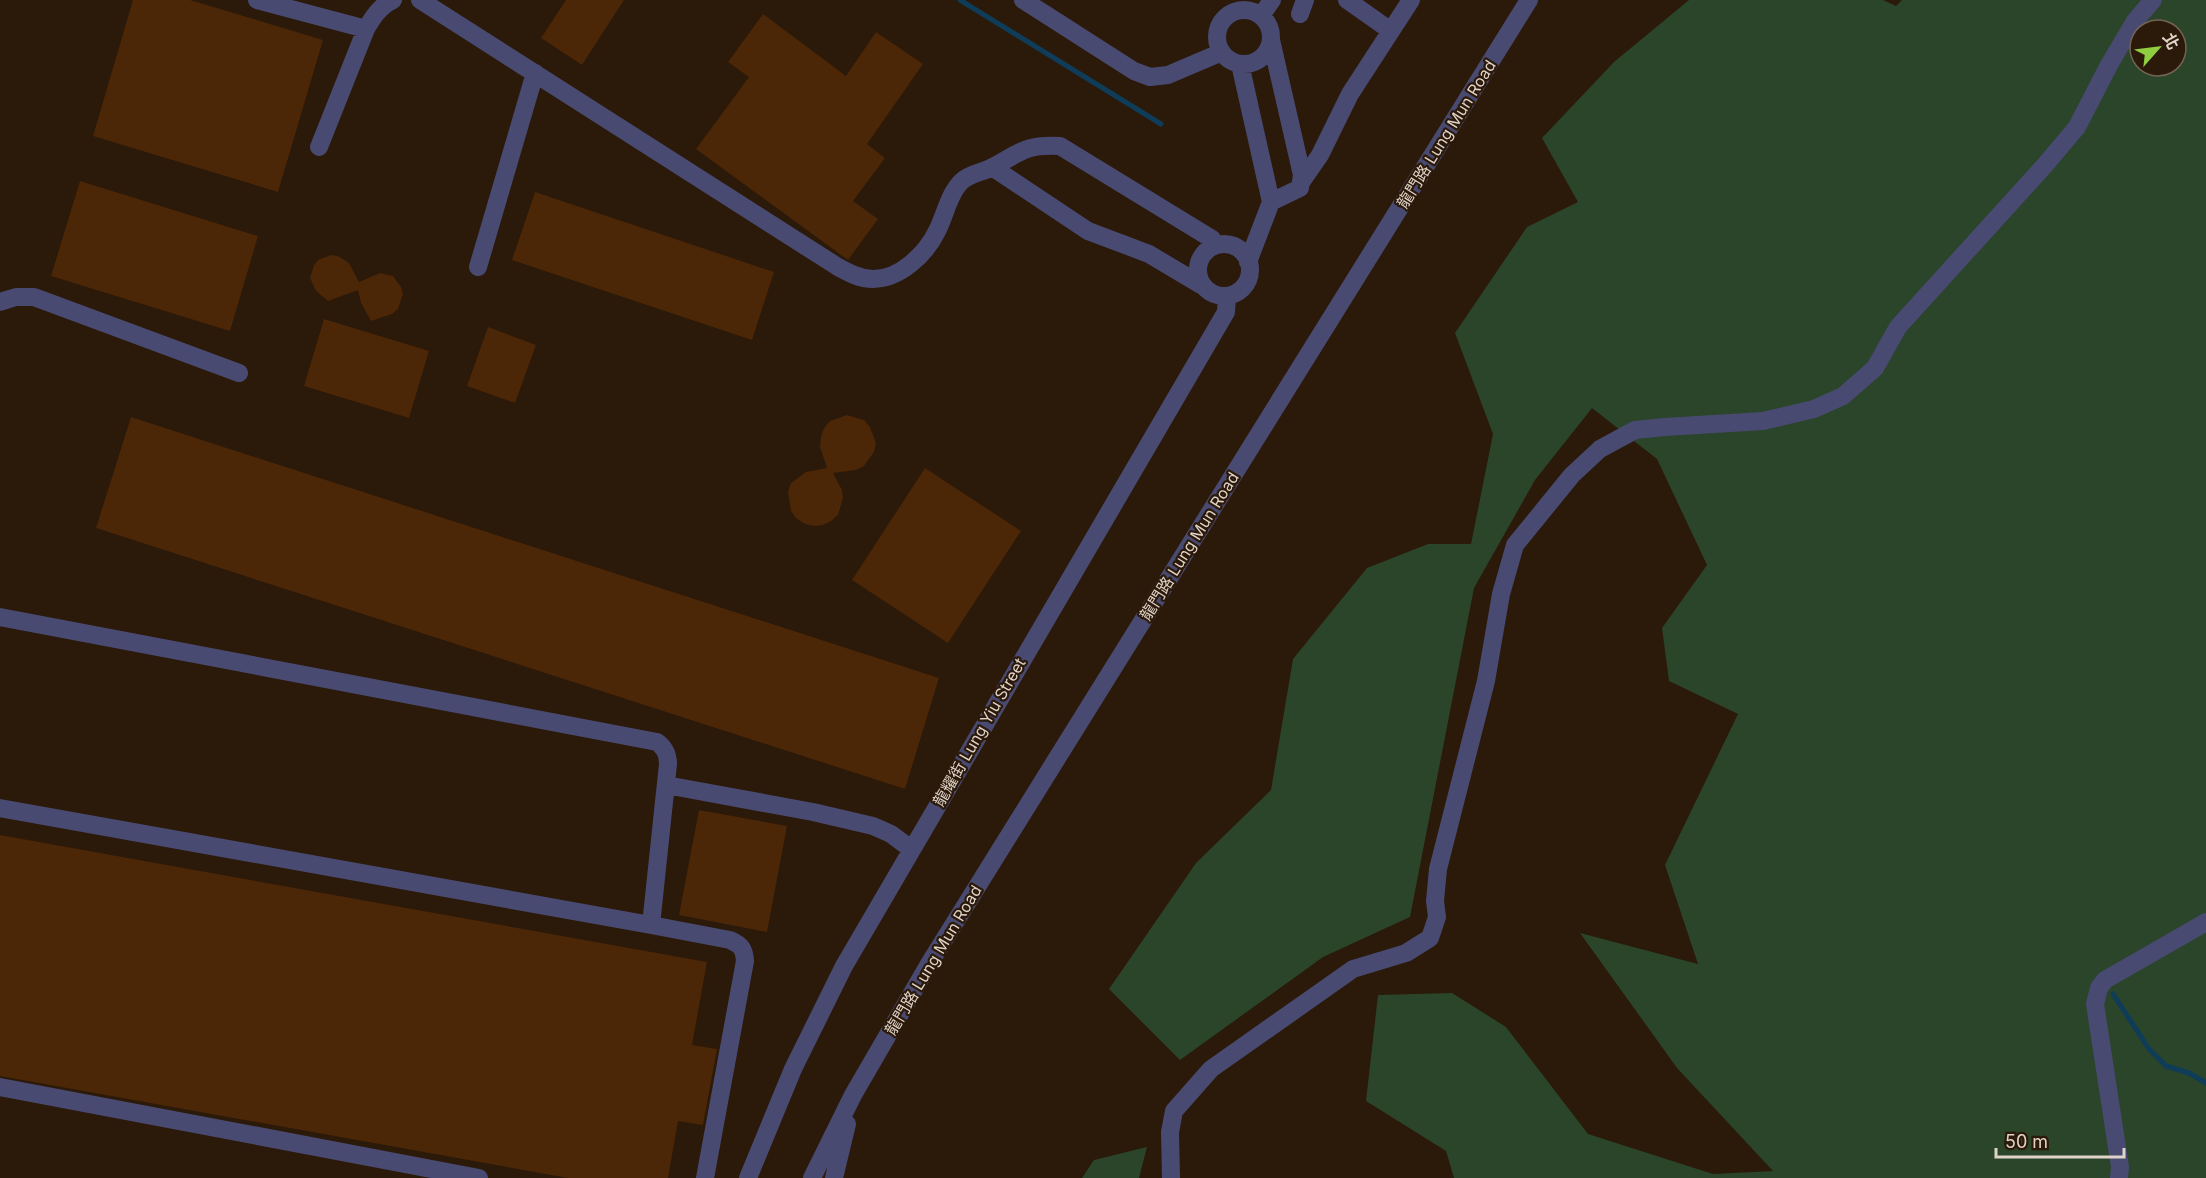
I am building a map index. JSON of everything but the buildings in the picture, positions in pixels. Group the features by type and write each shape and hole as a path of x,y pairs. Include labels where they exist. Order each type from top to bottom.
{"street":[{"path":"257,0 366,29"},
{"path":"319,147 366,29 384,4 393,0"},
{"path":"420,0 838,267 857,276 874,279 888,276 908,266 924,251 936,233 954,191 961,182 1017,152 1040,145 1060,146 1212,239 1216,246"},
{"path":"1023,0 1134,71 1150,77 1168,75 1222,52"},
{"path":"1261,16 1272,0"},
{"path":"1347,0 1391,32"},
{"path":"1302,181 1320,155 1350,94 1411,0"},
{"name":"龍門路 Lung Mun Road","path":"812,1178 853,1095 929,964 1529,0"},
{"path":"1172,1178 1170,1132 1174,1111 1211,1069 1353,969 1406,953 1430,938 1437,917 1435,901 1438,869 1486,681 1502,594 1515,545 1572,475 1600,449 1635,430 1763,421 1814,409 1843,396 1875,368 1898,327 2077,127 2134,21 2153,0"},
{"path":"1271,40 1264,56 1257,61 1240,64 1227,58 1222,52 1218,45 1219,28 1229,15 1245,10 1261,16 1270,31 1302,175 1300,188 1271,202"},
{"path":"1240,64 1271,202 1248,262"},
{"path":"478,267 536,73"},
{"path":"992,167 1088,231 1149,254 1215,295 1227,296 1240,291 1246,285 1249,277 1248,262 1243,252 1227,244 1216,246 1204,253 1199,260 1198,277 1202,285"},
{"name":"龍耀街 Lung Yiu Street","path":"748,1178 793,1069 844,966 1226,312 1227,296"},
{"path":"0,302 16,297 34,297 239,372"},
{"path":"0,617 657,742 668,755 651,925"},
{"path":"666,785 813,812 873,826 891,834 911,849"},
{"path":"0,808 651,925 730,940 740,945 745,961 705,1178"},
{"path":"2119,1178 2120,1167 2110,1090 2095,1004 2099,988 2106,980 2206,922"},
{"path":"0,1087 478,1178"},
{"name":"龍門路 Lung Mun Road","path":"834,1178 853,1095"}],"green space":[{"path":"1689,0 1883,0 1896,6 1902,0 2206,0 2206,1178 1454,1178 1446,1151 1366,1101 1378,995 1452,993 1506,1027 1588,1134 1713,1174 1773,1171 1677,1068 1580,933 1698,964 1665,865 1738,714 1669,681 1662,628 1707,565 1657,459 1592,408 1535,480 1474,588 1410,917 1323,957 1180,1060 1109,989 1196,863 1271,790 1293,659 1367,568 1428,544 1471,544 1493,434 1455,333 1527,227 1578,202 1542,138 1614,62"},
{"path":"1147,1147 1139,1178 1082,1178 1094,1160"}],"waterway":[{"path":"960,0 1161,124"},
{"path":"2113,994 2149,1049 2166,1066 2189,1073 2206,1083"}]}
